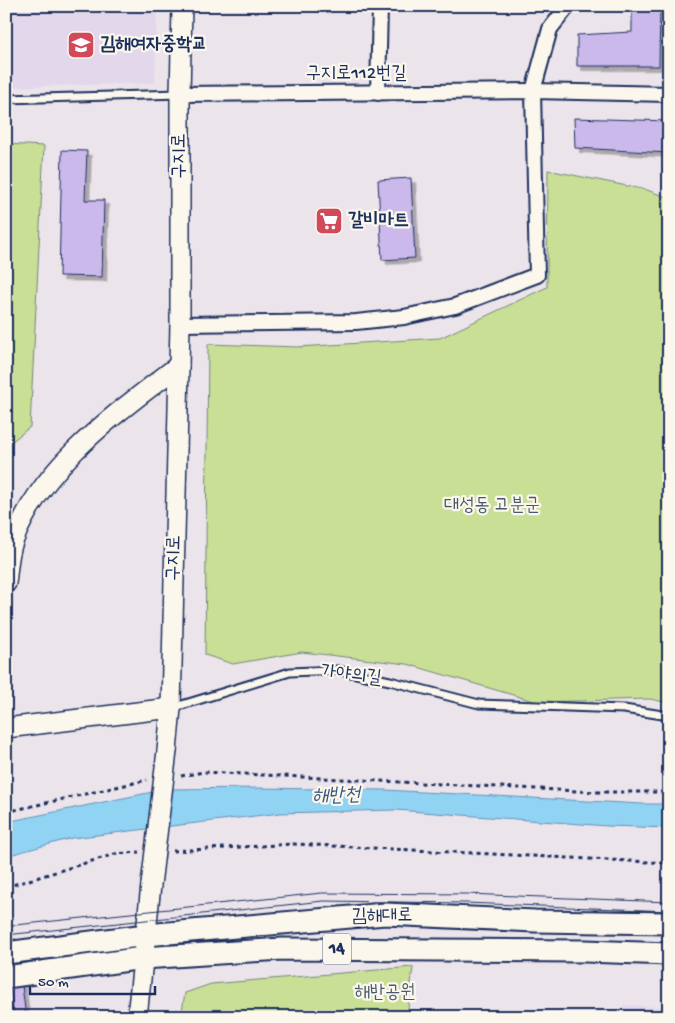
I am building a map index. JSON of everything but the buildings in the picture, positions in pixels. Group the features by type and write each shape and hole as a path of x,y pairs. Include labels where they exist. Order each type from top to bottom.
{"main road":[{"name":"구지로","path":"146,934 171,708 180,324 182,6"},
{"path":"6,583 12,543 29,507 58,467 116,414 179,365"},
{"name":"가야의길","path":"6,724 171,708"},
{"name":"김해대로","path":"6,953 146,934 385,914 535,921 669,923"},
{"path":"137,1017 146,934"},
{"name":"김해대로","path":"6,977 143,958 282,949 669,954"}],"street":[{"path":"378,92 380,6"},
{"path":"180,324 356,322 404,317 455,306 537,275 533,91 550,29 568,6"},
{"name":"구지로112번길","path":"180,94 533,91 669,94"}],"lane":[{"path":"6,99 180,94"},
{"name":"가야의길","path":"171,708 290,672 336,670 390,681 479,704 624,709 669,716"}],"path":[{"path":"178,776 204,772 597,792 669,792"},
{"path":"6,812 152,779"},
{"path":"164,851 294,844 669,863"},
{"path":"6,887 115,854 145,852"},
{"path":"418,1017 441,1015 520,1017"}],"shaded area":[{"name":"김해여자중학교","path":"6,6 157,6 155,83 6,87"},
{"path":"624,1005 669,1008 669,1017 623,1017"}],"green space":[{"path":"6,144 44,146 30,427 6,446"},
{"name":"대성동 고분군","path":"548,170 647,190 669,198 669,703 650,699 537,702 407,664 302,652 233,664 205,655 208,344 298,347 440,338 547,287"},
{"name":"해반공원","path":"413,967 407,1017 181,1017 185,993 211,984"}],"water":[{"name":"해반천","path":"167,789 385,790 669,804 669,828 607,826 396,810 280,813 72,838 6,856 6,822"}],"tram line":[{"path":"6,926 322,893 466,894 669,902"},
{"path":"6,935 323,901 465,903 669,911"}],"place":[{"name":"김해여자중학교","path":"81,45"},
{"name":"갈비마트","path":"329,221"}]}
